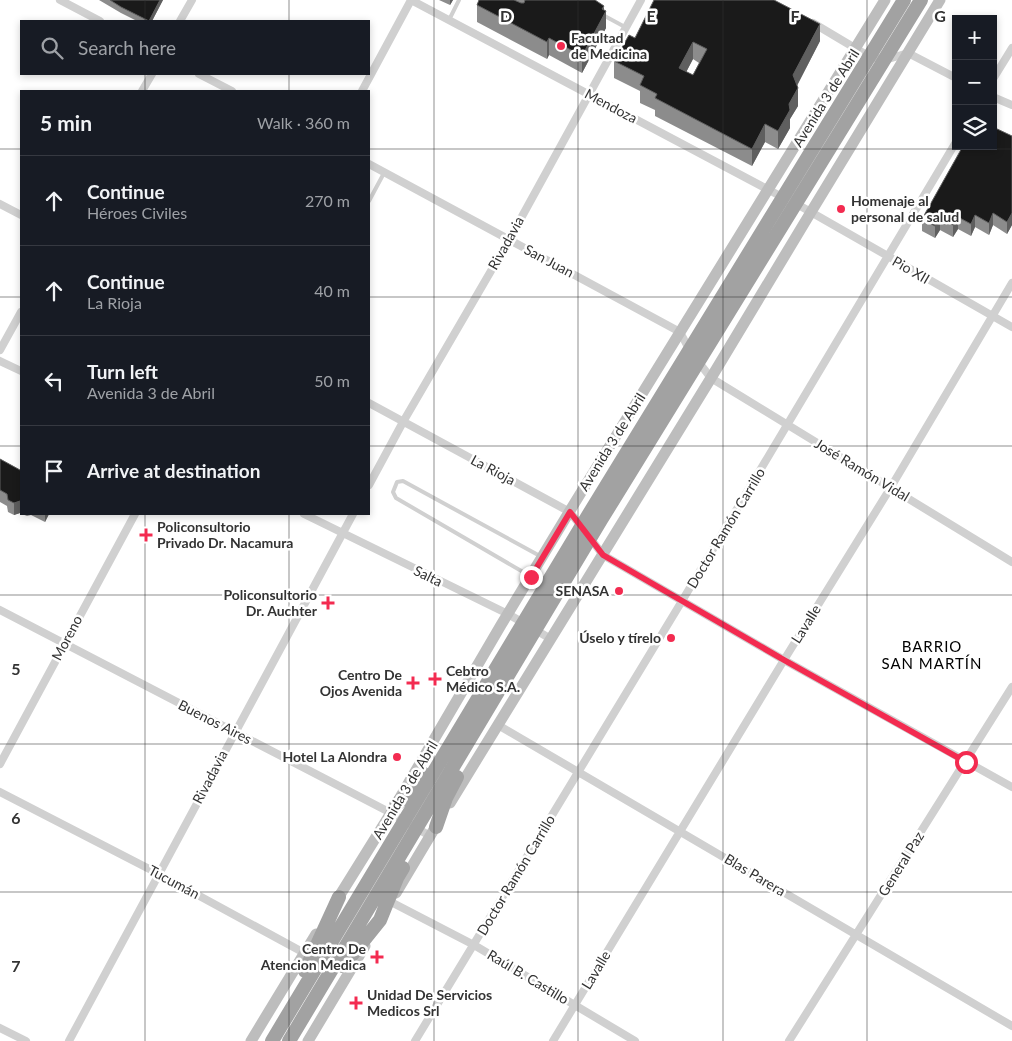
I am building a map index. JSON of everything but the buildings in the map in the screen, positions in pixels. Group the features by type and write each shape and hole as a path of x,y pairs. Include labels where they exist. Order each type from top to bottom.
{"highway":[{"name":"Avenida 3 de Abril","path":"530,627 581,527 904,0"},
{"name":"Avenida 3 de Abril","path":"326,965 422,829 497,680 530,627 590,540 921,0"},
{"path":"394,809 418,783 497,680"},
{"path":"271,1041 326,965 350,956 380,920 397,878 422,829 446,798 474,748 497,680"},
{"path":"291,1041 326,965 339,897"}],"main road":[{"name":"Avenida 3 de Abril","path":"339,897 394,809 542,557 885,0"},
{"name":"Avenida 3 de Abril","path":"380,920 391,902 422,829 498,725 712,378 940,0"},
{"name":"Avenida 3 de Abril","path":"251,1041 326,965"},
{"name":"Avenida 3 de Abril","path":"308,1041 326,965"}],"street":[{"path":"60,0 98,20"},
{"path":"181,20 192,0"},
{"path":"363,90 411,0"},
{"name":"Mendoza","path":"411,0 811,212"},
{"name":"Rivadavia","path":"370,482 509,240 640,0"},
{"path":"806,19 870,57 885,60 908,53 952,76"},
{"path":"997,72 1012,48"},
{"path":"143,90 151,75"},
{"path":"201,75 230,90"},
{"path":"997,99 1012,106"},
{"name":"Doctor Ramón Carrillo","path":"415,1041 682,601 952,149"},
{"name":"San Juan","path":"370,165 680,332"},
{"path":"0,204 20,214"},
{"name":"Pio XII","path":"811,212 1012,328"},
{"name":"Lavalle","path":"553,1041 891,487 1012,283"},
{"path":"0,350 20,314"},
{"path":"680,332 699,363 712,378"},
{"path":"0,361 20,371"},
{"name":"José Ramón Vidal","path":"712,378 1012,562"},
{"name":"La Rioja","path":"370,404 570,512 603,555 784,660 1012,787"},
{"name":"Moreno","path":"0,764 134,515"},
{"name":"Salta","path":"306,515 508,614 551,638"},
{"name":"Rivadavia","path":"69,1041 352,515"},
{"name":"Buenos Aires","path":"0,610 234,732 394,809 422,829"},
{"name":"General Paz","path":"790,1041 1012,687"},
{"name":"Blas Parera","path":"498,725 1012,1026"},
{"name":"Tucumán","path":"0,792 159,874 326,965"},
{"name":"Raúl B. Castillo","path":"391,902 474,945 635,1041"},
{"path":"0,1028 26,1041"}],"lane":[{"path":"449,20 459,0"},
{"path":"592,9 625,28"},
{"path":"370,199 384,173"},
{"path":"531,577 396,498 393,492 397,482 402,481 542,557"}],"place":[{"name":"Facultad de Medicina","path":"561,46"},
{"name":"Homenaje al personal de salud","path":"841,209"},
{"name":"Policonsultorio Privado Dr. Nacamura","path":"146,535"},
{"name":"SENASA","path":"619,591"},
{"name":"Policonsultorio Dr. Auchter","path":"328,603"},
{"name":"Úselo y tírelo","path":"671,638"},
{"name":"Cebtro Médico S.A.","path":"435,679"},
{"name":"Centro De Ojos Avenida","path":"413,683"},
{"name":"Hotel La Alondra","path":"397,757"},
{"name":"Centro De Atencion Medica","path":"377,957"},
{"name":"Unidad De Servicios Medicos Srl","path":"356,1003"}],"district":[{"name":"BARRIO SAN MARTÍN","path":"932,656"}],"route":[{"path":"531,577 570,512 603,555 784,660 966,762"}]}
